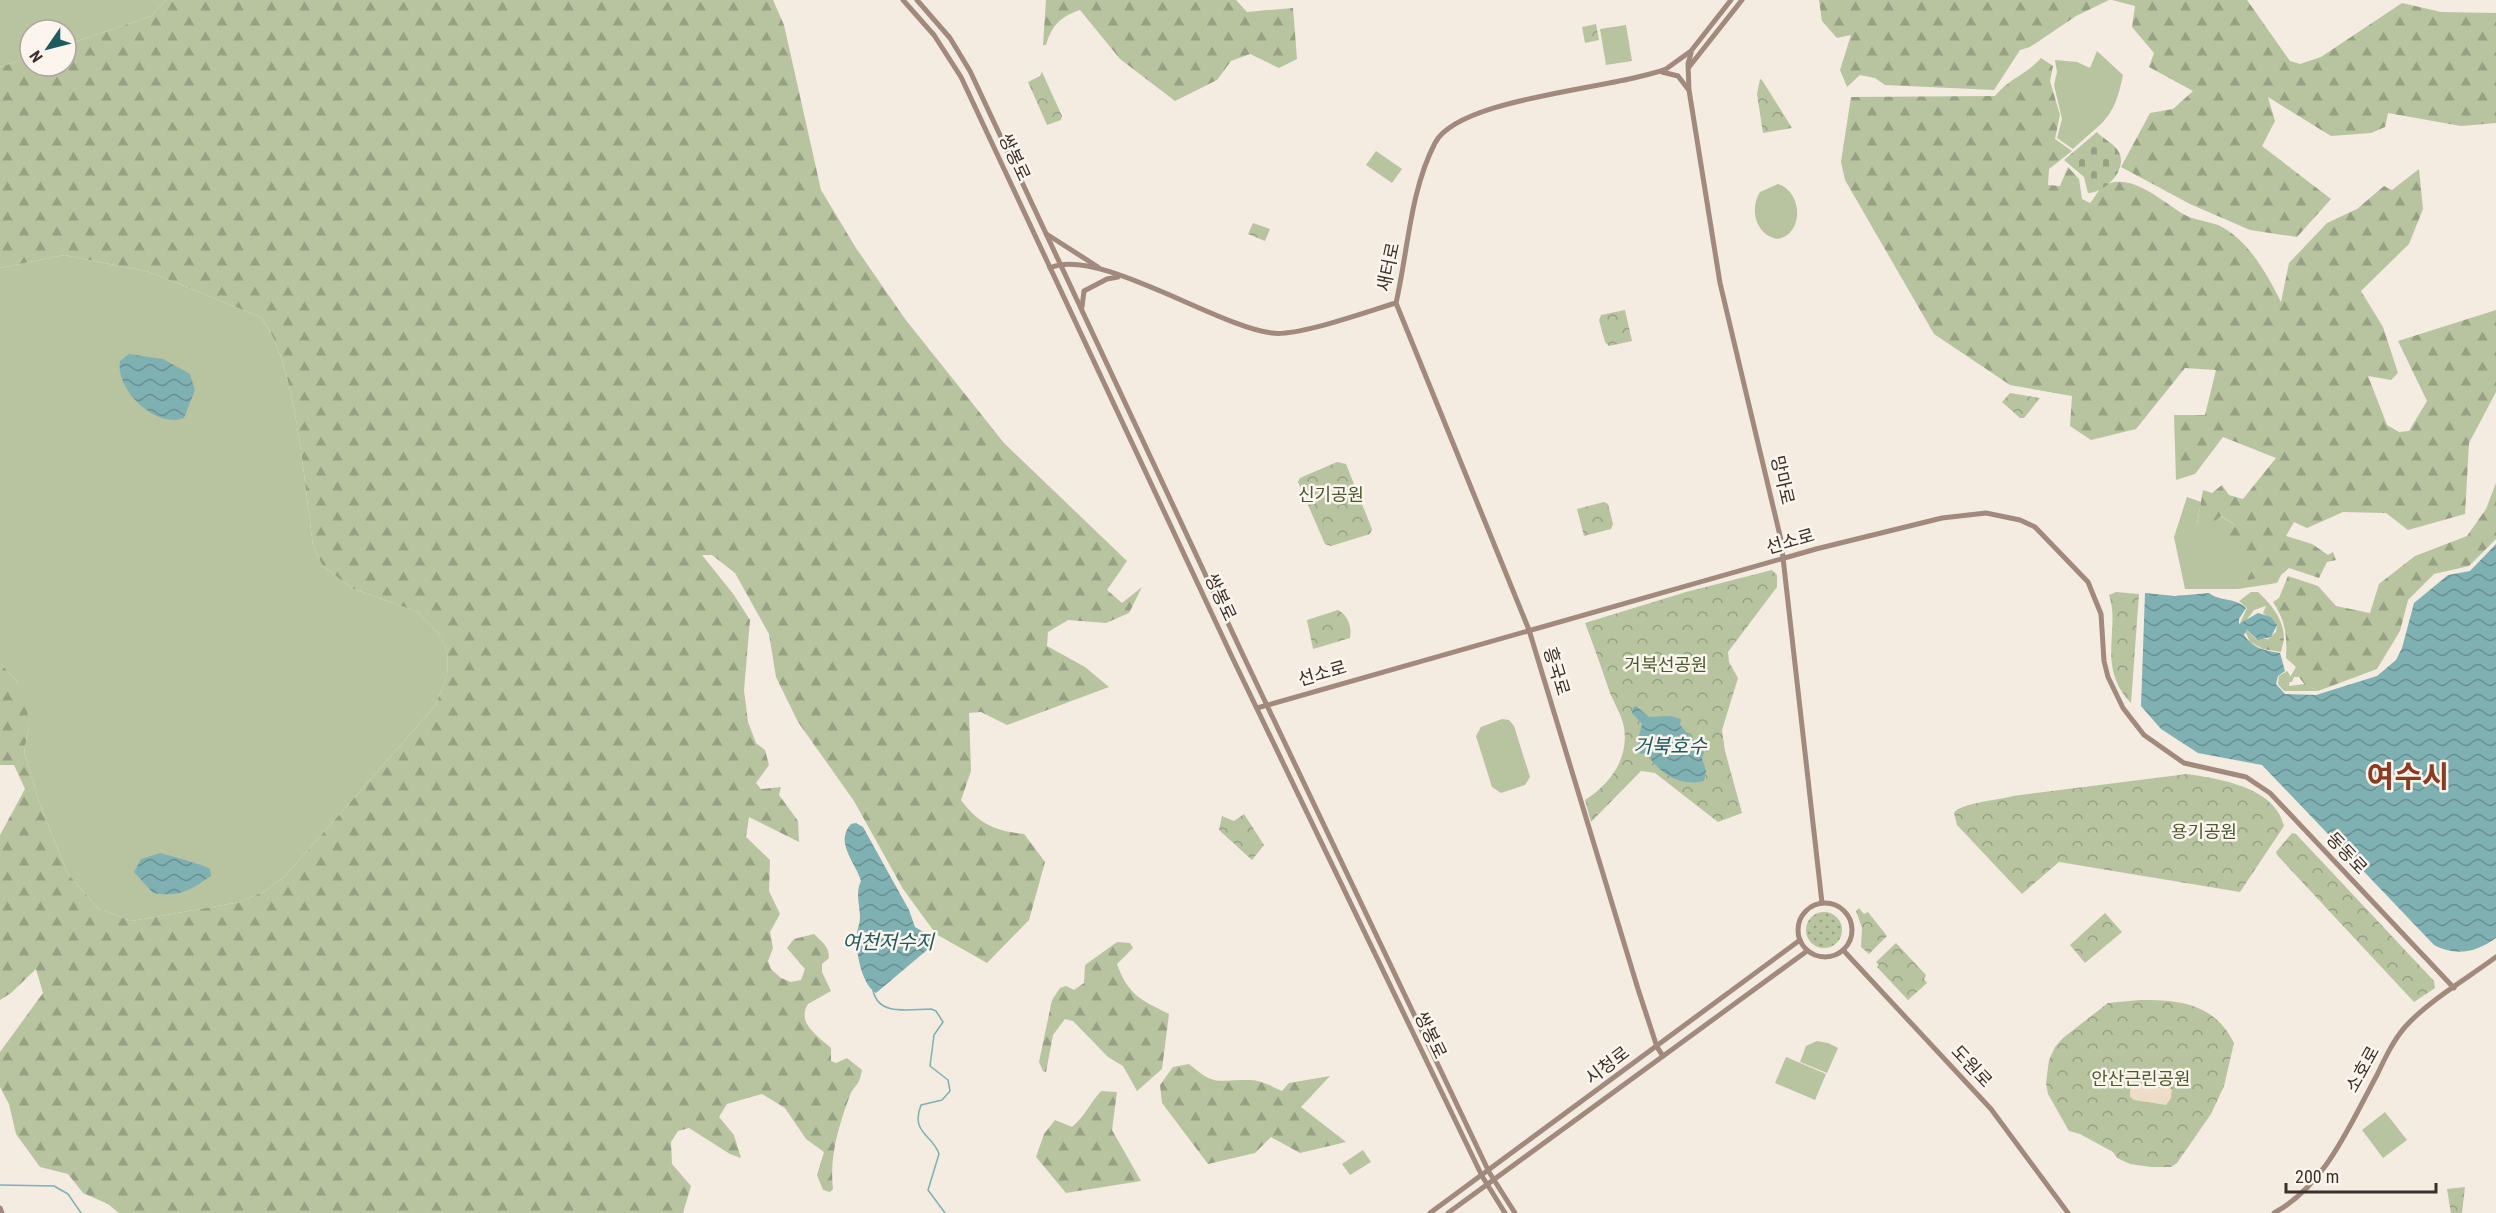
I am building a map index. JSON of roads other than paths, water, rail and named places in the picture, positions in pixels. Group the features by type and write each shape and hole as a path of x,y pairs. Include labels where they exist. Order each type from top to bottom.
{"street":[{"name":"쌍봉로","path":"903,0 926,24 948,56 975,108 1257,708 1482,1176 1504,1213"},
{"name":"쌍봉로","path":"917,0 950,38 985,103 1489,1172 1515,1213"},
{"path":"1694,48 1731,0"},
{"path":"1688,68 1742,0"},
{"name":"망마로","path":"1694,48 1688,68 1689,90 1720,283 1784,558 1822,903"},
{"name":"새터로","path":"1060,263 1101,270 1242,325 1270,333 1294,332 1396,303 1419,184 1434,145 1450,126 1486,111 1658,72 1679,62 1694,48"},
{"path":"1658,72 1678,76 1689,90"},
{"path":"975,108 985,103"},
{"path":"1040,221 1047,234 1054,240 1101,270"},
{"path":"1050,268 1060,263"},
{"path":"1082,311 1081,297 1084,291 1107,279 1123,278"},
{"name":"흥국로","path":"1396,303 1529,630 1657,1047 1663,1056"},
{"name":"선소로","path":"1257,708 1784,558 1942,518 1986,513 2028,524 2046,537 2081,574 2092,590 2101,614 2105,669 2115,693 2132,722 2170,755 2184,763 2201,768"},
{"name":"동동로","path":"2201,768 2246,777 2270,793 2454,988"},
{"path":"1822,903 1839,907 1850,919 1852,932 1843,950 1825,957 1807,951 1800,940 1798,927 1802,914 1811,906 1822,903"},
{"name":"시청로","path":"1430,1213 1489,1172 1800,940"},
{"name":"도원로","path":"1843,950 1998,1116 2068,1213"},
{"name":"시청로","path":"1448,1213 1807,951"},
{"name":"소호로","path":"2274,1213 2298,1197 2323,1170 2387,1054 2405,1027 2496,957"},
{"path":"0,1208 2,1213"}],"water":[{"path":"129,354 163,359 190,374 195,390 184,418 173,420 162,418 140,405 131,395 120,373 120,361"},
{"path":"2496,544 2496,938 2474,950 2458,952 2434,945 2262,765 2198,753 2161,729 2141,706 2145,593 2175,596 2209,593 2218,598 2237,602 2246,608 2239,619 2239,624 2258,613 2271,617 2277,625 2271,637 2258,640 2247,630 2244,635 2264,650 2280,653 2285,671 2278,676 2276,684 2285,694 2316,695 2377,676 2396,660 2402,648 2414,603 2448,575 2470,571"},
{"name":"거북호수","path":"1636,706 1649,717 1671,716 1681,719 1680,725 1704,752 1702,758 1706,771 1704,781 1687,782 1671,777 1664,773 1646,753 1640,754 1638,740 1642,724 1632,713"},
{"name":"여천저수지","path":"856,823 863,827 909,910 915,927 932,937 933,945 876,993 866,982 860,966 857,932 860,918 858,890 861,881 845,845 846,831 851,824"},
{"path":"160,853 207,867 210,869 211,876 184,892 153,893 134,872 141,859"}],"waterway":[{"path":"873,990 876,999 888,1008 896,1010 931,1009 936,1011 943,1022 934,1035 930,1066 948,1080 950,1091 942,1100 921,1105 918,1122 939,1154 928,1190 945,1213"},
{"path":"0,1185 54,1186 68,1194 81,1213"}],"district":[{"name":"여수시","path":"2408,776"}],"park label":[{"name":"신기공원","path":"1331,494"},
{"name":"거북선공원","path":"1666,664"},
{"name":"용기공원","path":"2204,831"},
{"name":"안산근린공원","path":"2141,1078"}]}
